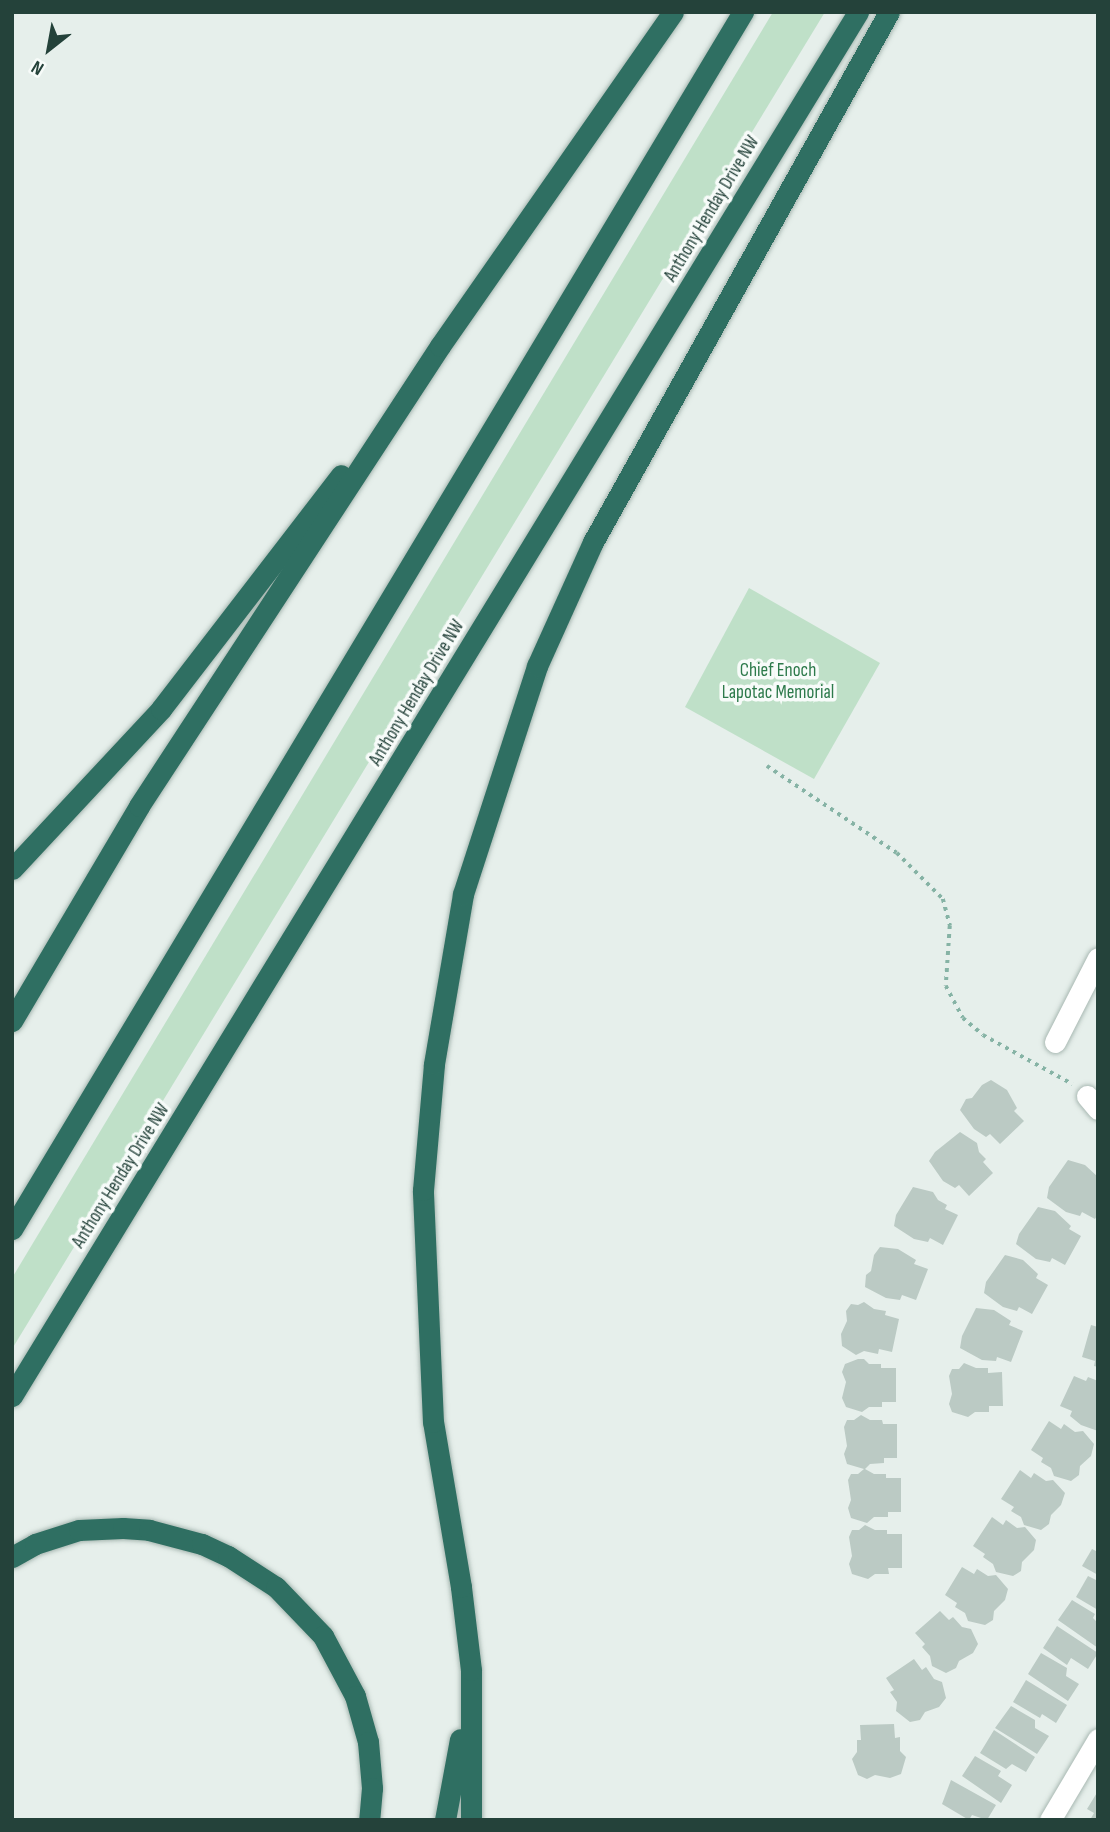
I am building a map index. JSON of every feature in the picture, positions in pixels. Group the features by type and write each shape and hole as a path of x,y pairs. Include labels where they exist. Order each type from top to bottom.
{"highway":[{"path":"12,1021 139,806 440,346 673,12"},
{"path":"12,1229 743,12"},
{"name":"Anthony Henday Drive NW","path":"12,1396 858,12"},
{"path":"471,1820 471,1670 461,1587 433,1422 423,1190 434,1064 463,894 537,666 588,553 664,409 889,12"},
{"path":"12,869 161,709 440,346"},
{"path":"12,1557 36,1544 79,1530 123,1528 149,1531 202,1545 236,1561 276,1587 323,1636 355,1696 368,1742 372,1788 369,1820"},
{"path":"445,1820 453,1788 471,1670"}],"street":[{"path":"1055,1042 1098,958"},
{"path":"1050,1820 1098,1739"}],"path":[{"path":"767,766 897,853 943,899 950,926 947,986 963,1017 984,1035 1061,1075 1092,1103"}],"green space":[{"path":"773,12 825,12 12,1349 12,1278"},
{"name":"Chief Enoch Lapotac Memorial","path":"749,588 880,663 814,779 685,707"}],"building":[{"path":"991,1080 1007,1090 1017,1108 1014,1111 1024,1121 1000,1144 990,1134 986,1137 974,1129 960,1110 966,1099 972,1098 982,1085"},
{"path":"960,1132 977,1143 979,1152 986,1159 983,1162 993,1173 969,1196 959,1185 955,1188 943,1181 929,1161 935,1152"},
{"path":"1068,1160 1085,1165 1098,1177 1098,1214 1095,1219 1082,1212 1080,1216 1066,1212 1047,1198 1049,1187"},
{"path":"913,1187 933,1192 938,1200 947,1205 945,1209 958,1215 943,1245 930,1238 928,1242 914,1239 894,1226 896,1215"},
{"path":"1038,1207 1055,1211 1071,1226 1069,1229 1081,1236 1065,1265 1052,1258 1050,1262 1036,1259 1016,1244 1019,1234"},
{"path":"880,1247 898,1249 916,1260 914,1264 928,1269 916,1300 902,1295 900,1300 886,1298 865,1287 866,1275 871,1271 874,1255"},
{"path":"1005,1255 1023,1260 1038,1274 1036,1278 1048,1285 1032,1314 1019,1307 1017,1311 1003,1307 984,1293 986,1282"},
{"path":"864,1302 874,1309 886,1311 885,1315 899,1319 892,1352 879,1349 878,1354 864,1351 856,1355 842,1346 841,1334 847,1321 846,1311 851,1304"},
{"path":"976,1308 994,1310 1011,1321 1009,1325 1023,1331 1011,1362 997,1357 996,1361 982,1360 960,1348 962,1336"},
{"path":"1091,1325 1098,1327 1098,1367 1094,1366 1095,1361 1082,1357"},
{"path":"864,1359 869,1364 881,1364 881,1368 896,1368 896,1402 882,1402 882,1407 869,1407 862,1412 846,1407 842,1398 846,1382 842,1372 845,1364"},
{"path":"964,1363 976,1368 988,1368 988,1373 1002,1372 1003,1406 989,1406 989,1412 975,1412 968,1417 952,1412 949,1404 952,1394 949,1376 952,1369 959,1369"},
{"path":"1074,1376 1086,1381 1088,1377 1098,1381 1098,1431 1081,1425 1070,1416 1072,1411 1060,1406"},
{"path":"861,1415 870,1420 882,1420 883,1424 897,1424 897,1458 884,1458 884,1463 870,1464 865,1469 874,1474 886,1474 886,1478 901,1478 901,1512 888,1512 888,1517 874,1517 867,1523 851,1518 848,1508 851,1500 848,1480 851,1474 858,1474 864,1469 847,1464 844,1454 847,1446 844,1427 847,1420 854,1420"},
{"path":"1049,1421 1061,1429 1064,1424 1075,1432 1083,1431 1094,1444 1091,1456 1080,1466 1079,1475 1071,1481 1054,1476 1051,1468 1041,1462 1043,1458 1031,1450"},
{"path":"1020,1470 1031,1478 1034,1473 1046,1481 1053,1480 1065,1493 1061,1505 1051,1515 1049,1524 1041,1530 1024,1525 1021,1517 1011,1511 1014,1507 1001,1499"},
{"path":"992,1517 1003,1525 1006,1520 1017,1528 1025,1527 1036,1540 1034,1550 1022,1562 1021,1571 1013,1576 996,1572 993,1564 983,1557 985,1554 973,1546"},
{"path":"865,1525 875,1530 887,1530 887,1534 902,1534 902,1568 888,1568 889,1574 875,1574 868,1579 852,1574 849,1564 852,1556 849,1537 852,1530 859,1530"},
{"path":"1092,1549 1098,1552 1098,1575 1082,1566"},
{"path":"962,1567 974,1574 977,1569 988,1576 996,1575 1008,1589 1005,1600 994,1611 993,1620 985,1625 968,1621 965,1613 955,1607 957,1603 945,1595"},
{"path":"1088,1576 1098,1581 1098,1610 1076,1597"},
{"path":"1072,1600 1095,1614 1093,1618 1098,1623 1098,1648 1058,1620"},
{"path":"940,1611 949,1620 953,1617 962,1627 971,1629 978,1644 973,1653 946,1673 932,1666 930,1656 922,1647 925,1644 915,1633"},
{"path":"1057,1626 1098,1653 1088,1669 1071,1658 1067,1665 1043,1648"},
{"path":"1041,1653 1067,1668 1066,1676 1079,1684 1068,1701 1028,1674"},
{"path":"914,1659 922,1670 926,1667 934,1679 942,1682 946,1698 939,1707 925,1712 920,1720 910,1722 896,1711 897,1702 890,1692 894,1690 886,1678"},
{"path":"1026,1680 1067,1705 1056,1723 1042,1714 1040,1718 1013,1702"},
{"path":"1011,1706 1035,1720 1035,1728 1049,1736 1037,1754 995,1728"},
{"path":"894,1724 895,1738 900,1737 900,1751 906,1757 901,1774 890,1778 875,1775 867,1779 858,1775 852,1759 857,1752 857,1740 861,1740 860,1725"},
{"path":"994,1730 1035,1757 1026,1772 1012,1764 1006,1769 980,1753"},
{"path":"975,1756 1001,1771 998,1776 1012,1785 1001,1803 962,1776"},
{"path":"951,1780 996,1805 987,1820 972,1815 969,1820 942,1804"},
{"path":"1098,1791 1098,1820 1090,1820 1094,1813 1087,1809"}]}
